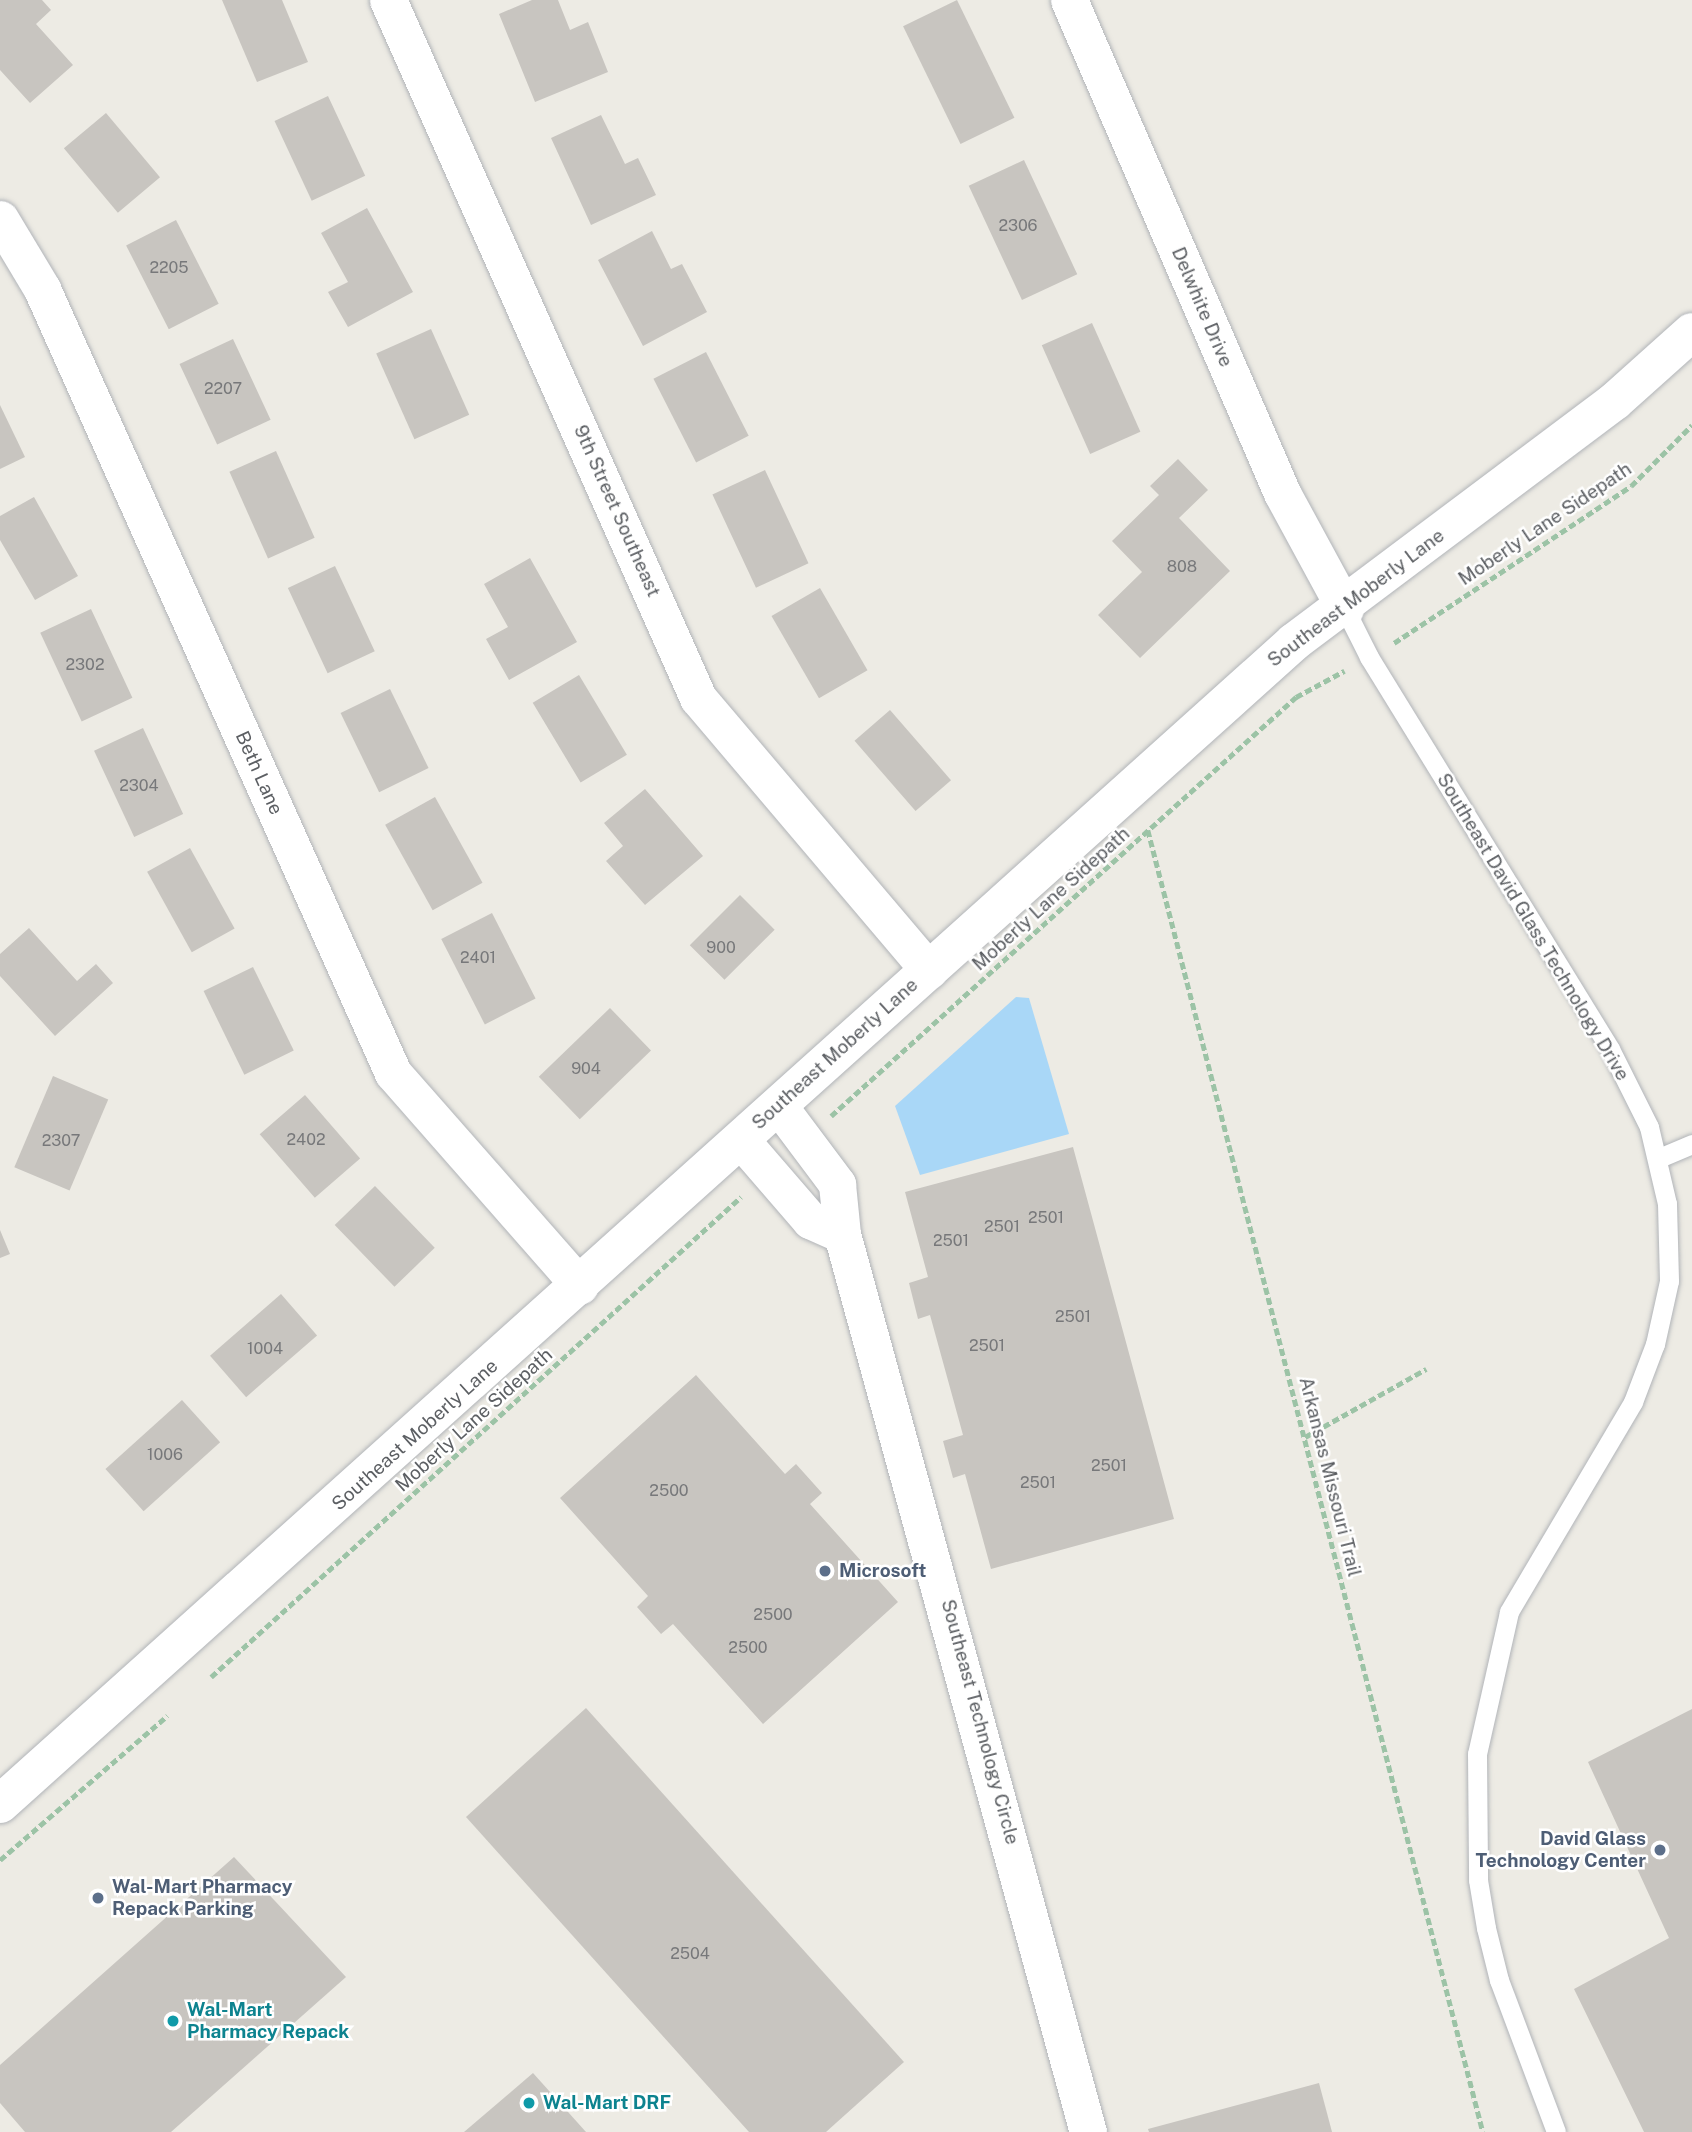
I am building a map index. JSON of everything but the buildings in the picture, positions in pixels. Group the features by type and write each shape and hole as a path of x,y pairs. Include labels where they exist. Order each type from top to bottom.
{"street":[{"name":"9th Street Southeast","path":"387,0 698,698 929,970"},
{"name":"Delwhite Drive","path":"1069,0 1282,493 1345,609"},
{"name":"Beth Lane","path":"0,219 42,289 393,1073 580,1286"},
{"name":"Southeast Moberly Lane","path":"0,1804 580,1286 1294,642 1345,609 1615,401 1692,332"},
{"name":"Southeast Technology Circle","path":"778,1105 837,1184 842,1234 1088,2132"},
{"path":"741,1139 810,1220 842,1234"}],"lane":[{"name":"Southeast David Glass Technology Drive","path":"1345,609 1368,657 1585,1004 1635,1097 1659,1158 1670,1244 1655,1345 1633,1402 1509,1612 1477,1754 1478,1880 1486,1928 1499,1980 1556,2132"},
{"path":"1659,1158 1692,1144"}],"path":[{"name":"Moberly Lane Sidepath","path":"1406,636 1632,486 1692,425"},
{"name":"Moberly Lane Sidepath","path":"825,1122 1296,696"},
{"name":"Arkansas Missouri Trail","path":"1148,830 1483,2132"},
{"name":"Moberly Lane Sidepath","path":"211,1677 745,1193"},
{"path":"1305,1437 1426,1369"},
{"path":"0,1860 167,1716"}],"water":[{"path":"1016,997 1029,998 1069,1134 920,1175 895,1106"}],"place":[{"name":"Microsoft","path":"825,1571"},
{"name":"David Glass Technology Center","path":"1660,1850"},
{"name":"Wal-Mart Pharmacy Repack Parking","path":"98,1898"},
{"name":"Wal-Mart Pharmacy Repack","path":"173,2021"},
{"name":"Wal-Mart DRF","path":"529,2103"}]}
